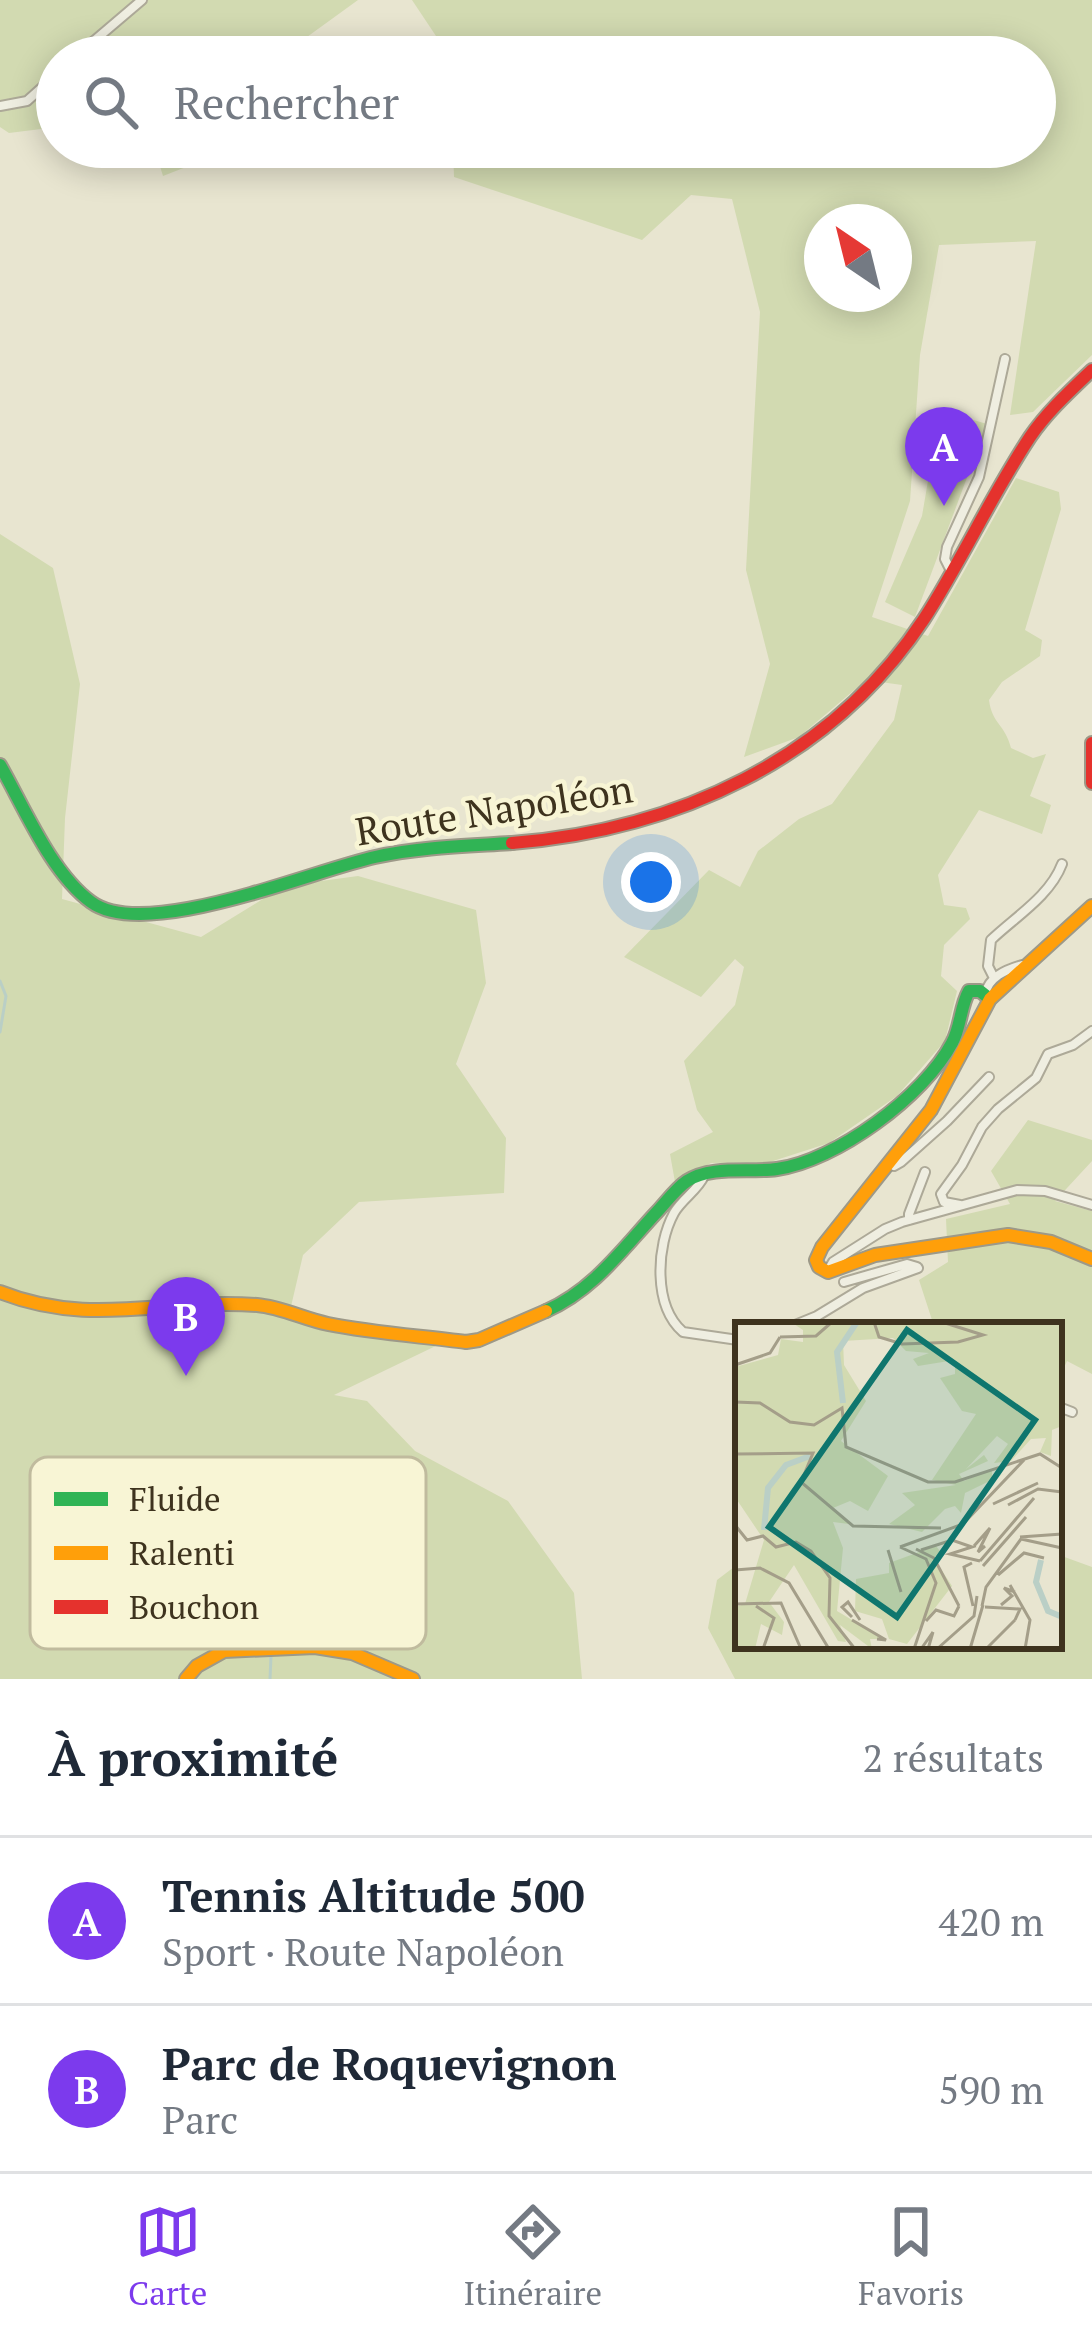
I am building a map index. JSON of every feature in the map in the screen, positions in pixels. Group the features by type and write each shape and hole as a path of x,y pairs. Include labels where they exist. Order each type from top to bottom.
{"main road":[{"name":"Route Napoléon","path":"0,765 76,890 99,908 119,914 178,911 378,856 562,836 688,802 758,772 813,739 867,692 905,649 1032,434 1092,370"},
{"path":"1092,743 1092,783"},
{"path":"1092,906 987,997 931,1110 817,1255 819,1267 828,1272 875,1255 1008,1235 1054,1242 1092,1258"},
{"path":"0,1292 22,1302 65,1309 255,1305 341,1326 479,1340 585,1290 685,1183 704,1175 783,1168 833,1149 908,1096 952,1041 965,995 974,989 987,997"},
{"path":"186,1679 212,1656 252,1649"},
{"path":"340,1649 413,1679"}],"street":[{"path":"100,36 142,0"},
{"path":"0,106 27,100 36,92"},
{"path":"952,573 945,563 947,547 979,477 1005,358"},
{"path":"994,978 988,966 991,940 1041,896 1062,864"},
{"path":"987,997 987,985 994,978 1029,963"},
{"path":"962,1206 944,1202 941,1194 982,1127 1036,1078 1048,1054 1072,1046 1092,1031"},
{"path":"890,1163 901,1162 989,1077"},
{"path":"910,1220 908,1214 925,1172"},
{"path":"704,1175 703,1184 675,1210 665,1234 664,1298 668,1314 683,1332 735,1340"},
{"path":"828,1272 833,1262 885,1229 1017,1190 1045,1190 1092,1205"},
{"path":"802,1322 862,1288 918,1268 907,1264 844,1282"},
{"path":"1062,1408 1072,1412"}],"green space":[{"path":"0,0 358,0 308,36 36,36 36,130 9,133 0,127"},
{"path":"412,0 1092,0 1092,355 1033,412 1010,415 1036,241 939,245 920,355 910,501 872,617 928,636 1016,478 1059,492 1061,509 1025,630 1042,640 1040,656 1002,682 989,700 1011,748 1033,758 1046,754 1030,796 1051,805 1042,834 979,810 938,875 944,905 966,908 970,919 944,945 941,976 957,991 945,1041 897,1096 829,1143 770,1162 711,1163 675,1182 670,1154 713,1132 697,1110 684,1061 735,1005 744,967 735,959 701,997 624,957 709,870 740,887 758,851 799,819 832,804 894,720 902,685 866,680 799,737 744,757 770,664 746,570 760,312 732,199 691,195 642,240 454,177 454,168 1056,168 1056,36 436,36"},
{"path":"161,168 183,168 163,176"},
{"path":"940,410 987,424 915,617 885,602 922,516"},
{"path":"0,534 53,568 80,684 65,818 62,899 201,937 284,886 358,876 476,910 486,983 456,1064 506,1138 504,1193 359,1202 303,1255 289,1315 446,1341 334,1395 367,1401 415,1451 508,1501 574,1593 582,1679 0,1679"},
{"path":"1028,1120 1092,1140 1092,1161 1055,1201 1092,1211 1092,1374 1067,1361 1062,1372 1062,1322 930,1322 919,1280 948,1262 946,1219 1010,1204 991,1171"},
{"path":"1062,1556 1092,1567 1092,1679 735,1679 708,1628 717,1580 735,1566 735,1649 1062,1649"}],"waterway":[{"path":"0,981 6,996 0,1032"},
{"path":"270,1679 271,1656"}],"traffic: fast":[{"path":"0,765 63,874 91,902 116,912 188,909 392,854 512,843"},
{"path":"546,1311 592,1281 687,1181 708,1173 800,1163 876,1123 939,1063 955,1037 969,991 980,991 990,999"}],"traffic: slow":[{"path":"1092,906 990,999 931,1110 816,1260 828,1272 875,1255 1008,1235 1051,1242 1092,1259"},
{"path":"0,1292 33,1303 97,1310 257,1305 345,1327 466,1342 546,1311"},
{"path":"186,1679 197,1666 224,1651 270,1649"},
{"path":"327,1649 352,1653 413,1679"}],"traffic: jam":[{"path":"512,843 573,835 690,804 745,779 843,712 886,669 924,619 1037,428 1092,370"},
{"path":"1092,743 1092,783"}],"place":[{"name":"Tennis Altitude 500","path":"944,506"},
{"name":"Parc de Roquevignon","path":"186,1376"}]}
